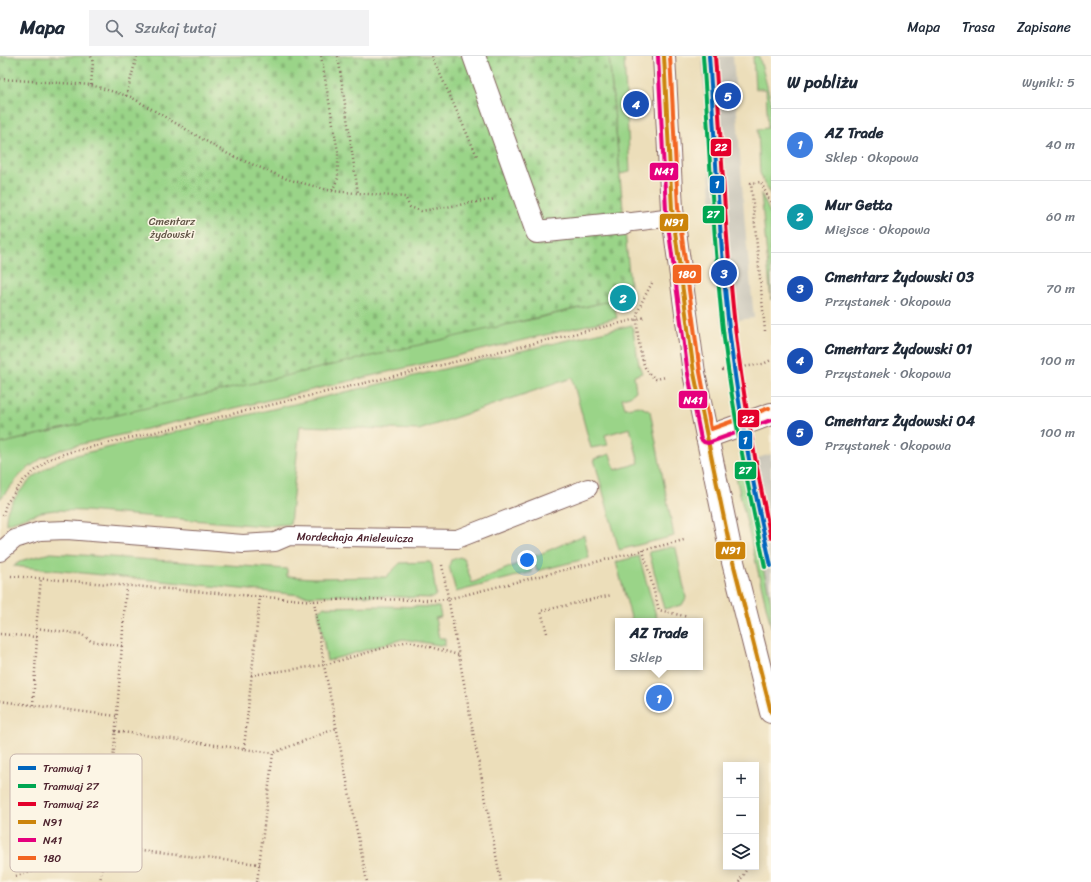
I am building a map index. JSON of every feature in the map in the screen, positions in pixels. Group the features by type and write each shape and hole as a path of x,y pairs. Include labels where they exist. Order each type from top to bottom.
{"main road":[{"path":"474,56 538,232 624,223"},
{"path":"664,56 673,218 692,360 733,562 771,712"},
{"path":"707,437 771,414"}],"lane":[{"path":"624,223 673,218"},
{"name":"Mordechaja Anielewicza","path":"0,552 15,539 40,532 67,530 243,544 275,542 289,536 457,539 588,488"}],"path":[{"path":"91,56 93,62 91,85"},
{"path":"126,96 137,56"},
{"path":"321,56 338,152 338,178 332,191"},
{"path":"338,56 358,193"},
{"path":"432,56 478,156"},
{"path":"0,79 91,85 131,97 228,154 287,179 332,191 405,197 410,206 421,211 497,199 494,192"},
{"path":"765,330 751,183 761,182 771,204"},
{"path":"3,516 6,504 23,481 49,459 70,452 646,317"},
{"path":"637,319 643,363 647,371 656,379 668,377"},
{"path":"726,369 763,364 771,360"},
{"path":"436,539 501,882"},
{"path":"9,576 126,587 314,601 352,599 434,600 448,599 684,540"},
{"path":"643,550 659,610 688,617"},
{"path":"33,705 37,637 36,628 41,579"},
{"path":"113,754 126,587"},
{"path":"547,633 541,611 612,595"},
{"path":"244,748 260,596"},
{"path":"314,601 324,665 367,882"},
{"path":"36,628 81,634 91,641 122,646"},
{"path":"0,634 37,637"},
{"path":"252,675 324,665 408,641 459,655"},
{"path":"0,701 116,716"},
{"path":"115,731 273,753 337,728"},
{"path":"257,882 273,753"},
{"path":"142,851 260,864"},
{"path":"739,882 746,870"},
{"path":"16,876 31,872"},
{"path":"100,882 101,872"}],"shaded area":[{"path":"702,56 733,56 745,226 754,318 721,322 710,185"},
{"path":"771,454 771,602 749,506 742,463"}],"green space":[{"name":"Cmentarz żydowski","path":"0,56 609,56 631,296 129,412 0,444"},
{"path":"609,56 624,56 630,172 620,174"},
{"path":"753,56 759,56 771,101 771,196 760,173 758,129 768,128 766,89 755,89"},
{"path":"761,193 771,215 771,300"},
{"path":"613,300 617,318 65,448 42,458 22,473 0,499 0,444 81,424 79,409 529,320"},
{"path":"632,325 639,365 642,373 634,376 636,391 630,396 622,398 625,408 639,406 650,411 674,536 619,550 594,459 610,454 615,470 639,463 630,428 605,435 608,445 591,448 572,378 419,430 300,426 290,524 264,526 85,511 55,510 41,512 6,524 6,515 10,505 18,493 30,480 44,469 68,457"},
{"path":"742,463 749,506 771,602 771,627 736,477 737,470"},
{"path":"584,535 589,558 537,571 533,557"},
{"path":"671,547 676,548 686,598 682,605 664,609 649,552"},
{"path":"51,553 287,569 287,576 312,578 386,577 400,563 430,562 432,565 436,595 432,598 347,595 310,596 13,566 23,560"},
{"path":"639,556 657,618 631,618 616,562"},
{"path":"460,557 464,559 472,583 529,559 532,572 456,592 449,566 451,560"},
{"path":"325,607 439,607 441,617 435,618 439,638 445,638 445,646 403,639 327,661 318,610"}],"tram line":[{"name":"27","path":"703,56 714,232 724,338 747,481 765,567"},
{"name":"1","path":"709,56 720,232 730,337 748,452 771,566"},
{"name":"22","path":"715,56 726,230 736,335 751,437 771,538"}],"transit line":[{"name":"N41","path":"658,56 666,210 688,374 701,439 708,443 771,420"},
{"name":"N91","path":"664,56 672,209 694,373 733,562 771,712"},
{"name":"180","path":"670,56 678,208 700,372 711,429 769,408"}],"place":[{"name":"Cmentarz Żydowski 04","path":"728,96"},
{"name":"Cmentarz Żydowski 01","path":"636,104"},
{"name":"Cmentarz Żydowski 03","path":"724,273"},
{"name":"Mur Getta","path":"623,298"},
{"name":"AZ Trade","path":"659,698"}]}
